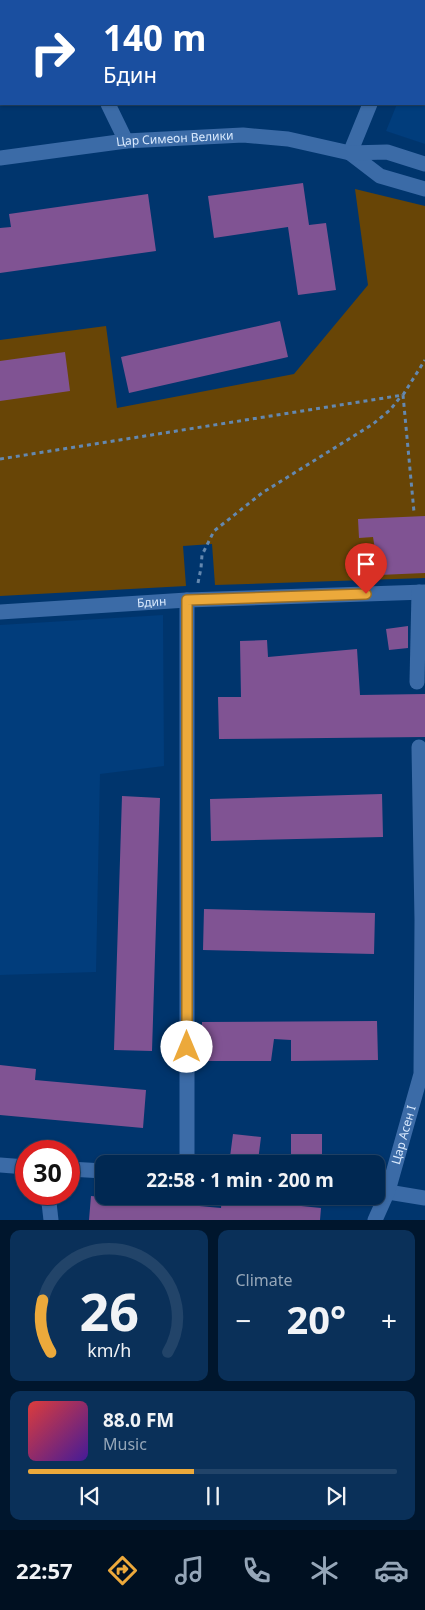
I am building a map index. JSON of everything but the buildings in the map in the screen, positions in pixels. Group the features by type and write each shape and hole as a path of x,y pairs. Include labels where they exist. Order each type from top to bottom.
{"street":[{"path":"108,105 126,140"},
{"path":"350,153 370,105"},
{"name":"Цар Симеон Велики","path":"0,158 126,140 243,134 288,139 350,153 387,152 425,164"},
{"name":"Цар Симеон Велики","path":"350,153 380,176 425,189"},
{"path":"417,682 422,592"},
{"name":"Бдин","path":"0,612 187,600 422,592"},
{"path":"187,600 187,1155"},
{"name":"Цар Асен I","path":"385,1182 423,1074 419,747"},
{"path":"0,1165 15,1166"},
{"path":"80,1170 95,1170"},
{"path":"385,1191 425,1198"},
{"path":"49,1205 51,1220"},
{"name":"Цар Асен I","path":"374,1220 378,1205"}],"path":[{"path":"187,600 198,583 202,555 214,531 262,493 374,424 390,410 425,360"},
{"path":"0,459 402,394"},
{"path":"402,394 414,512"}],"shaded area":[{"path":"397,105 425,105 425,144 386,131"},
{"path":"355,189 425,206 425,578 215,585 212,544 183,546 186,586 0,596 0,340 106,326 117,408 294,374 368,285"},
{"path":"163,615 164,766 100,774 96,972 0,975 0,625"}],"route":[{"path":"187,1047 187,600 366,594"}]}
